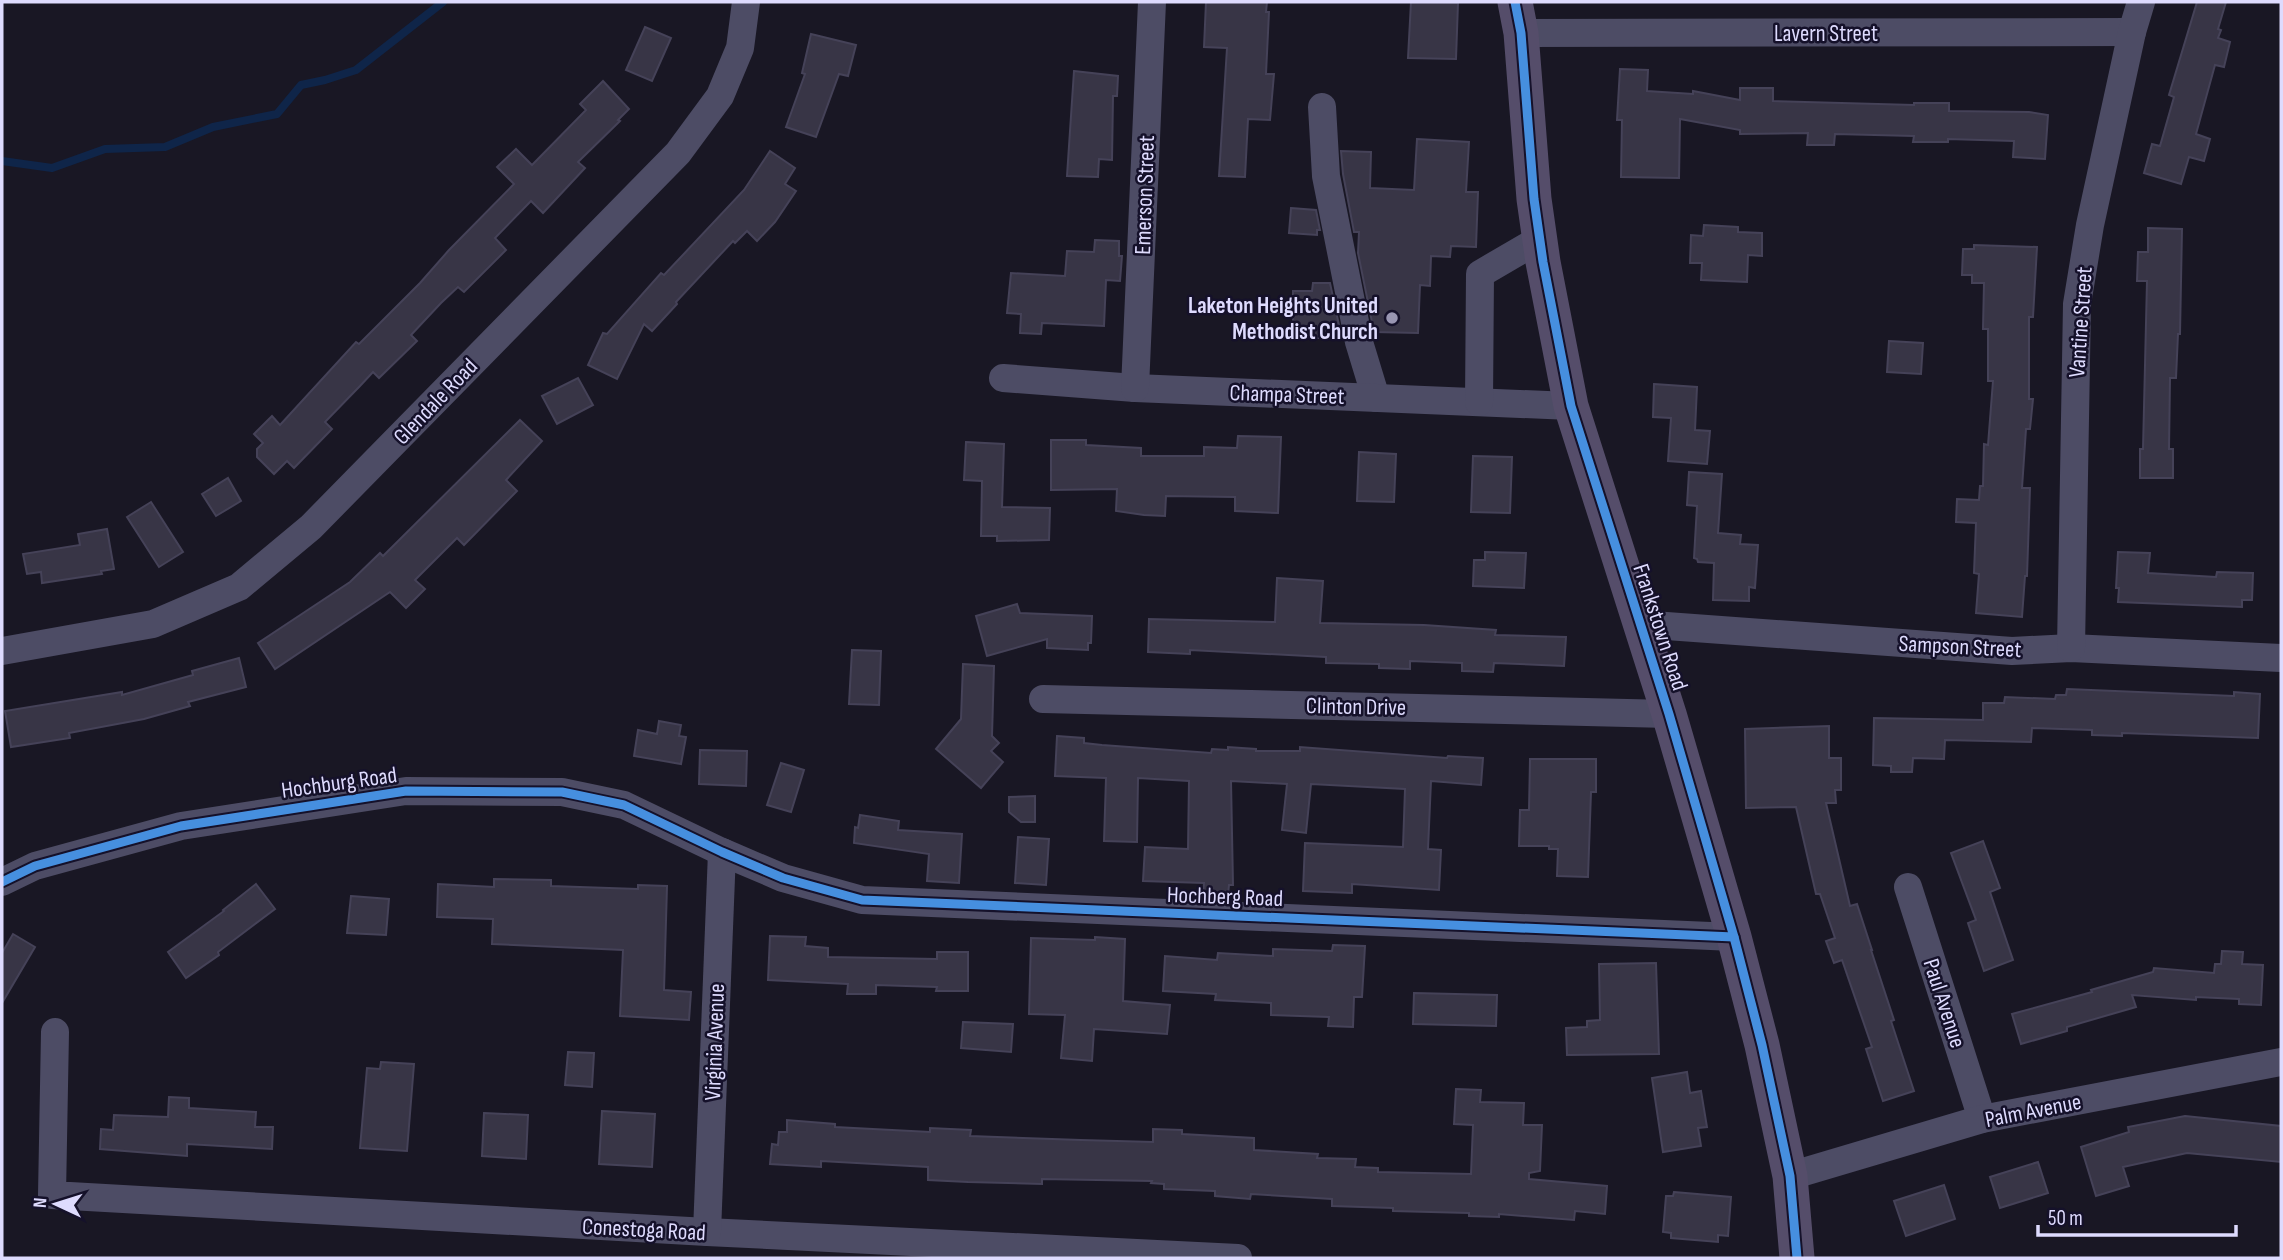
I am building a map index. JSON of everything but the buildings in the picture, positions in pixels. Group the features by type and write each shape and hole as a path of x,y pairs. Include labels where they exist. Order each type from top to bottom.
{"main road":[{"name":"Frankstown Road","path":"1518,18 1534,199 1571,406 1669,714 1734,937 1762,1045 1790,1176 1797,1258"}],"street":[{"name":"Glendale Road","path":"2,651 153,624 239,587 311,527 678,153 720,96 740,48 746,2"},
{"name":"Emerson Street","path":"1135,388 1152,2"},
{"name":"Vantine Street","path":"2071,648 2077,304 2090,225 2141,2"},
{"name":"Lavern Street","path":"1518,18 2132,32"},
{"path":"1322,107 1326,176 1359,342 1376,398"},
{"path":"1479,402 1480,274 1540,239"},
{"name":"Champa Street","path":"1003,378 1135,388 1571,406"},
{"name":"Sampson Street","path":"1639,624 2012,651 2071,648 2281,658"},
{"name":"Clinton Drive","path":"1043,698 1669,714"},
{"name":"Hochburg Road","path":"2,883 35,866 181,826 405,791 562,792 624,805 722,852"},
{"name":"Hochberg Road","path":"722,852 783,878 862,900 1734,937"},
{"name":"Virginia Avenue","path":"706,1232 722,852"},
{"name":"Paul Avenue","path":"1908,887 1982,1119"},
{"name":"Conestoga Road","path":"55,1032 52,1195 706,1232 1238,1258"},
{"name":"Palm Avenue","path":"1790,1176 1982,1119 2281,1062"}],"waterway":[{"path":"2,161 52,168 105,149 165,147 213,127 277,114 301,85 356,70 443,2"}],"cycle path":[{"path":"1515,2 1521,33 1534,199 1543,262 1571,406 1669,714 1734,937 1762,1045 1790,1176 1797,1258"},
{"path":"2,882 35,866 181,826 406,791 562,792 624,805 783,878 862,900 1734,937"}],"place":[{"name":"Laketon Heights United Methodist Church","path":"1392,318"}]}
